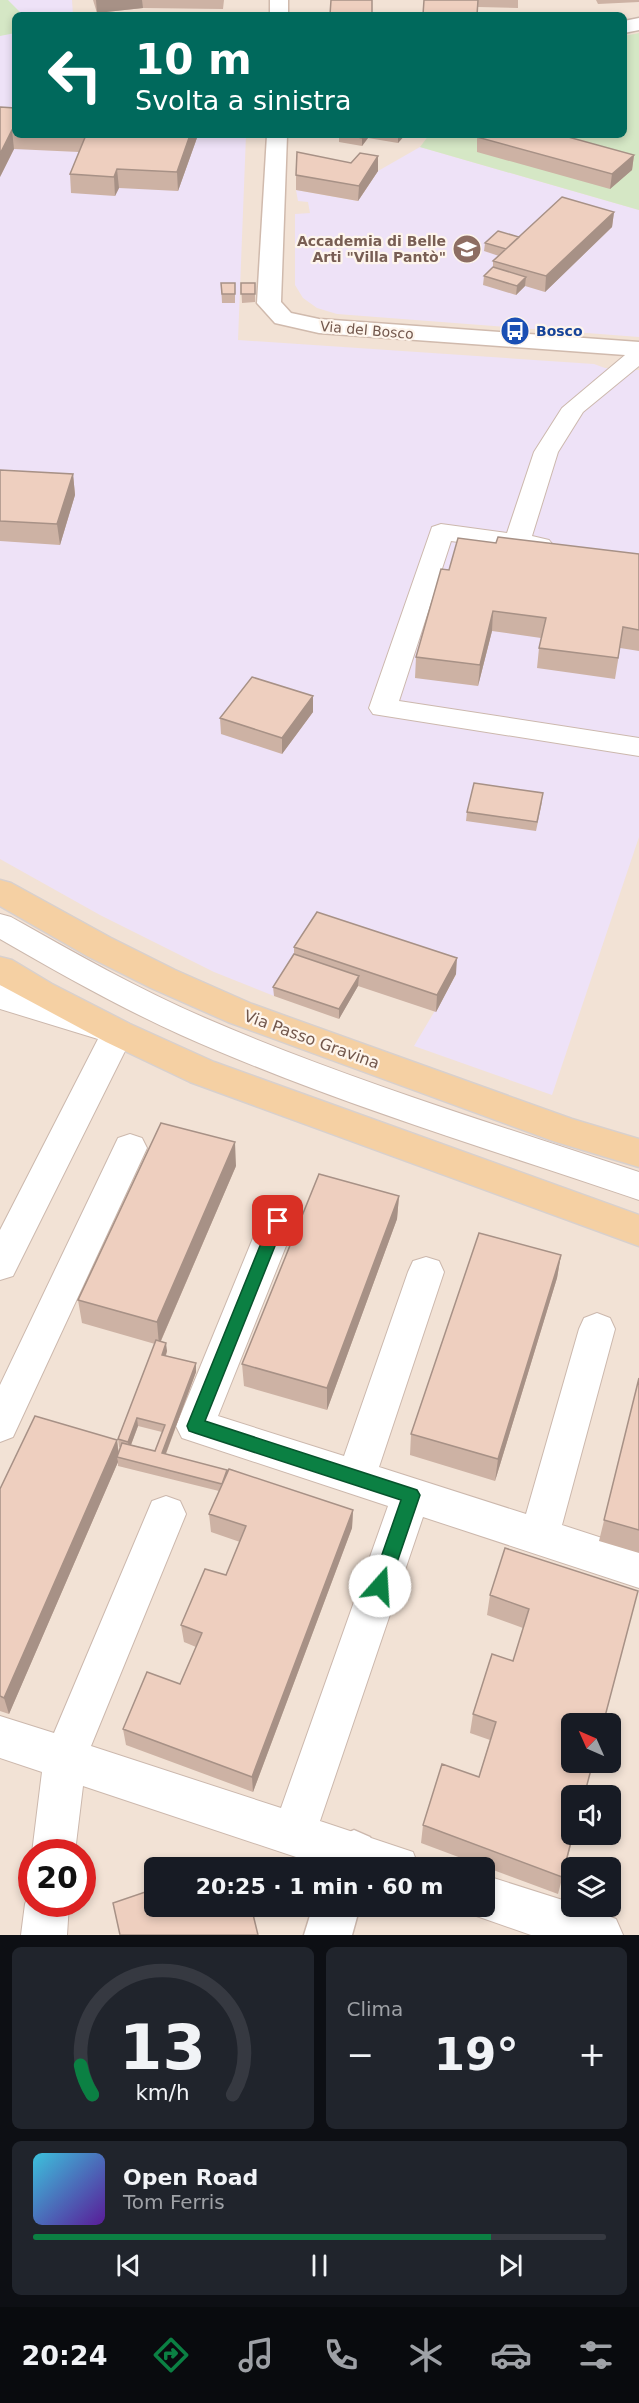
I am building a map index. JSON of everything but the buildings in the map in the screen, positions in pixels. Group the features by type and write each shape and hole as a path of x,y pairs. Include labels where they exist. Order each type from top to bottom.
{"main road":[{"name":"Via del Bosco","path":"277,138 270,303 284,318 319,326 639,350"},
{"name":"Via Passo Gravina","path":"0,891 99,947 163,979 240,1013 566,1131 639,1153"},
{"path":"0,969 40,993 118,1033 202,1072 639,1231"},
{"path":"328,1935 334,1917"}],"lane":[{"path":"517,542 546,452 574,408 639,355"},
{"path":"561,548 441,532 383,708 639,747"},
{"path":"0,925 83,972 223,1039 381,1098 639,1186"},
{"path":"0,997 118,1033 0,1265"},
{"path":"0,1425 130,1148"},
{"path":"278,1221 195,1426 639,1569"},
{"path":"356,1478 426,1272"},
{"path":"539,1536 597,1329"},
{"path":"294,1834 411,1495"},
{"path":"55,1839 65,1758 166,1514"},
{"path":"0,1737 294,1834 345,1857"},
{"path":"495,1901 600,1935"},
{"path":"44,1935 46,1917"}],"shaded area":[{"path":"0,0 639,0 639,1935 0,1935"},
{"path":"0,0 72,0 73,12 12,12 12,138 246,138 238,340 594,364 605,368 639,370 639,837 552,1095 414,1046 456,975 294,964 274,996 214,972 100,915 0,859"},
{"name":"Accademia di Belle Arti \"Villa Pantò\"","path":"420,147 639,210 639,337 337,314 317,308 303,298 295,285 295,214 310,213 308,202 298,201 296,190 358,201 378,171"}],"green space":[{"path":"0,0 8,0 20,12 12,12 12,34 0,36"},
{"path":"639,33 639,210 420,147 427,138 627,138 627,35"}],"place":[{"name":"Accademia di Belle Arti \"Villa Pantò\"","path":"467,249"},
{"name":"Bosco","path":"515,331"}],"route":[{"path":"278,1221 195,1426 411,1495 380,1586"}]}
